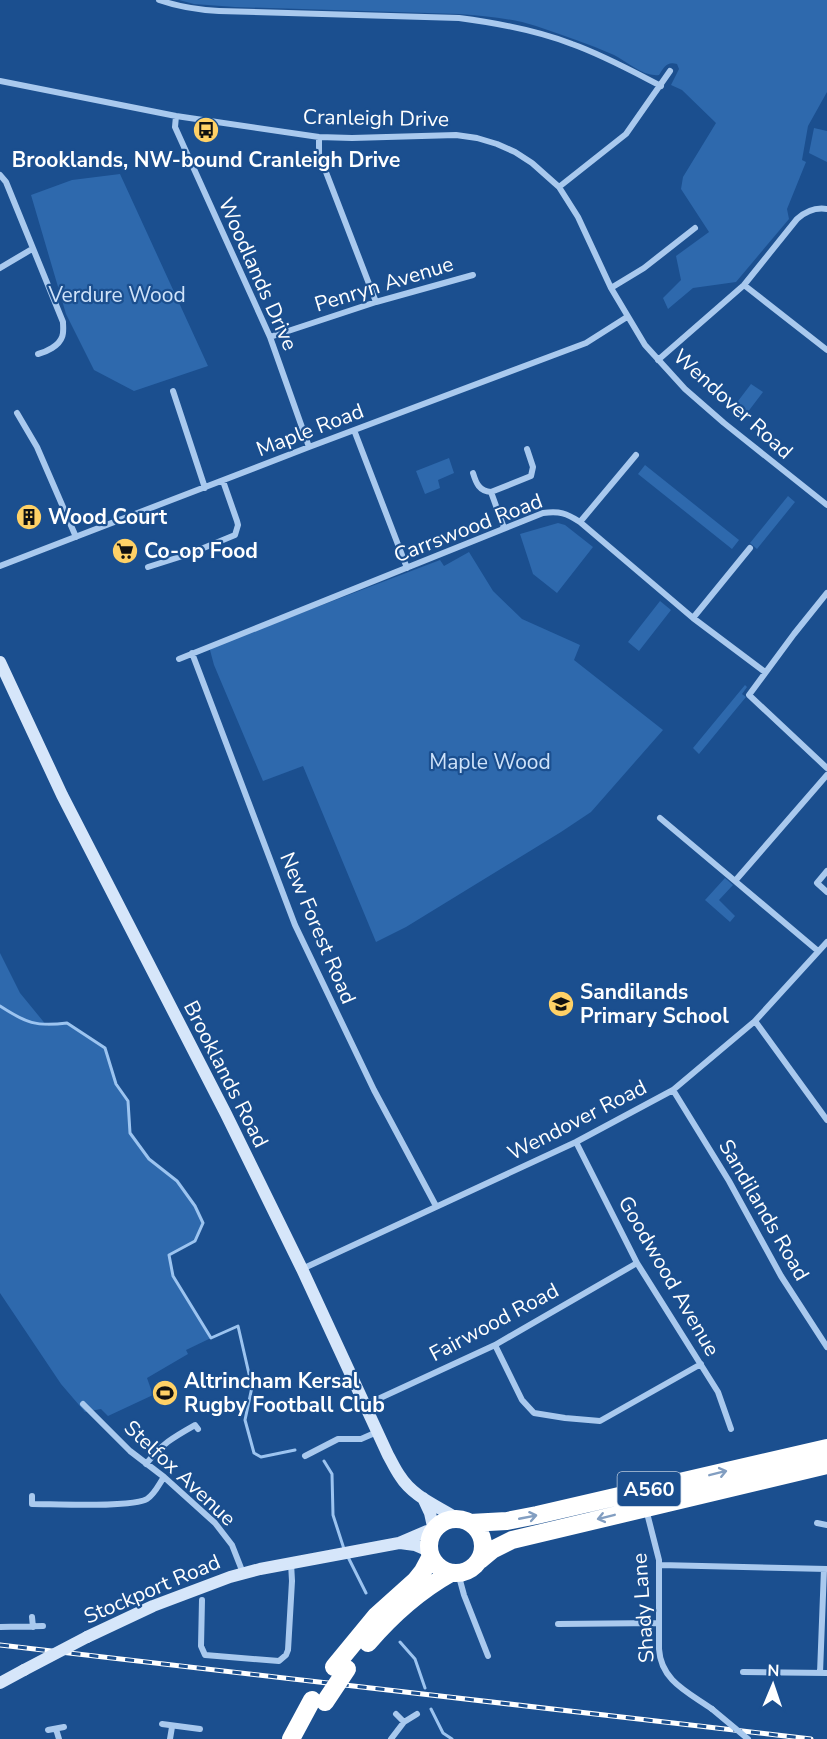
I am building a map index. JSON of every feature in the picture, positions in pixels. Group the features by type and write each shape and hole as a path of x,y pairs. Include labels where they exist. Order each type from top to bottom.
{"highway":[{"name":"A560","path":"341,1668 395,1615 433,1583 473,1568 492,1550 512,1540 644,1499 827,1448"},
{"name":"A560","path":"291,1739 376,1616 423,1571 430,1553 430,1537 443,1522 507,1521 827,1466"},
{"path":"464,1521 479,1532 483,1543 480,1560"},
{"path":"430,1553 441,1569 455,1573"},
{"name":"A560","path":"304,1739 319,1701"}],"street":[{"path":"159,0 172,5 207,10 459,18 497,23 571,43 661,86"},
{"path":"559,187 626,134 670,71"},
{"name":"Cranleigh Drive","path":"0,81 176,116 319,137 445,135 477,138 497,144 532,163 559,187 578,217 627,317"},
{"name":"Woodlands Drive","path":"176,116 175,127 270,337 309,447"},
{"path":"319,137 319,154 376,302"},
{"path":"0,176 6,182 63,322 63,337 57,344 38,354"},
{"path":"658,360 744,285 797,219 813,209 827,209"},
{"path":"611,288 645,268 695,228"},
{"path":"0,268 32,249"},
{"name":"Penryn Avenue","path":"270,337 376,302 473,274"},
{"path":"744,285 827,350"},
{"name":"Wendover Road","path":"627,317 645,345 685,389 827,506"},
{"name":"Maple Road","path":"0,566 586,343 627,317"},
{"path":"173,391 205,488"},
{"path":"17,413 37,447 76,537"},
{"path":"354,430 408,568"},
{"path":"473,473 480,488 491,492 531,477 533,467 526,449"},
{"path":"580,522 636,455"},
{"path":"148,567 189,554 235,535 238,527 237,521 223,481"},
{"path":"491,492 504,528"},
{"name":"Carrswood Road","path":"178,659 504,528 543,513 555,512 566,513 580,522 693,618 765,672"},
{"path":"693,618 750,548"},
{"path":"827,593 749,695 827,768"},
{"name":"New Forest Road","path":"192,653 295,924 374,1090 436,1206"},
{"name":"Brooklands Road","path":"0,662 62,795 226,1114 400,1477 423,1498 464,1521"},
{"path":"735,880 827,775"},
{"path":"660,818 818,951"},
{"path":"827,871 817,883 827,892"},
{"name":"Wendover Road","path":"302,1269 576,1142 673,1090 755,1022 827,942"},
{"path":"755,1022 827,1119"},
{"name":"Sandilands Road","path":"673,1090 729,1181 781,1276 827,1347"},
{"name":"Goodwood Avenue","path":"576,1142 637,1263 718,1392 731,1428"},
{"name":"Fairwood Road","path":"364,1405 495,1345 637,1263"},
{"path":"495,1345 522,1400 534,1413 581,1420 600,1420 701,1364"},
{"name":"Stelfox Avenue","path":"82,1404 146,1464 164,1476 225,1534 236,1553 243,1573"},
{"path":"146,1464 160,1447 172,1438 195,1425 198,1429"},
{"path":"305,1456 338,1439 361,1439 377,1432"},
{"path":"32,1496 32,1504 141,1502 153,1495 164,1476"},
{"name":"Brooklands Road","path":"423,1498 430,1513 434,1531"},
{"name":"Shady Lane","path":"644,1499 660,1564 659,1658 665,1672 677,1685 748,1739"},
{"path":"817,1523 827,1525"},
{"name":"Stockport Road","path":"399,1543 427,1531 434,1531"},
{"name":"Stockport Road","path":"0,1683 87,1637 162,1602 243,1573 399,1543 409,1543 430,1553"},
{"path":"202,1600 201,1646 205,1654 279,1661 288,1650 291,1563"},
{"path":"660,1564 826,1569 824,1673 743,1672"},
{"path":"455,1573 488,1656"},
{"path":"32,1617 33,1627"},
{"path":"558,1624 659,1623"},
{"path":"0,1627 43,1626"},
{"path":"396,1714 404,1722"},
{"path":"391,1739 404,1722 417,1714"},
{"path":"162,1724 200,1729"},
{"path":"170,1739 172,1726"},
{"path":"48,1730 64,1727"},
{"path":"56,1729 59,1739"}],"green space":[{"path":"179,0 827,0 827,92 808,126 802,160 806,162 787,209 789,219 736,282 693,288 668,309 663,298 681,280 676,256 709,232 681,189 683,177 716,123 682,90 671,85 679,69 677,64 668,64 659,75 647,74 614,55 585,43 536,26 498,18 459,14 235,7 194,4"},
{"path":"814,128 827,131 827,162 809,153"},
{"name":"Verdure Wood","path":"120,174 208,366 134,391 94,370 66,314 31,195 72,180"},
{"path":"751,384 763,392 744,417 732,409"},
{"path":"449,458 454,473 438,480 440,488 425,494 416,471"},
{"path":"645,465 739,540 732,549 638,474"},
{"path":"788,496 795,502 757,549 750,543"},
{"path":"558,523 565,525 593,547 557,593 533,574 520,534"},
{"name":"Maple Wood","path":"469,552 493,591 522,619 580,645 574,660 663,730 591,812 406,927 376,942 303,766 263,781 214,665 210,650 215,646 440,560 444,566"},
{"path":"660,601 671,610 639,651 628,642"},
{"path":"745,685 747,687 742,694 746,697 699,754 693,748"},
{"path":"725,878 733,885 719,900 735,916 730,922 705,900"},
{"path":"0,953 20,993 47,1026 67,1023 105,1048 116,1084 128,1101 131,1133 149,1159 177,1181 195,1206 203,1223 195,1241 169,1255 173,1276 211,1338 186,1350 188,1354 147,1378 153,1395 108,1416 101,1409 85,1412 61,1384 0,1293"}],"waterway":[{"path":"0,1006 17,1016 39,1024 67,1023 105,1048 116,1084 128,1101 130,1133 149,1159 177,1181 195,1206 203,1223 195,1241 169,1255 173,1276 211,1338 238,1326 252,1387 245,1420 254,1453 261,1457 295,1450"},
{"path":"324,1461 332,1474 333,1515 344,1549"},
{"path":"348,1557 366,1593"},
{"path":"400,1642 415,1659 425,1688"},
{"path":"431,1709 443,1733 452,1739"}],"railway":[{"path":"0,1645 811,1739"}],"place":[{"name":"Brooklands, NW-bound Cranleigh Drive","path":"206,130"},
{"name":"Wood Court","path":"29,517"},
{"name":"Co-op Food","path":"125,551"},
{"name":"Sandilands Primary School","path":"561,1004"},
{"name":"Altrincham Kersal Rugby Football Club","path":"165,1393"}]}
